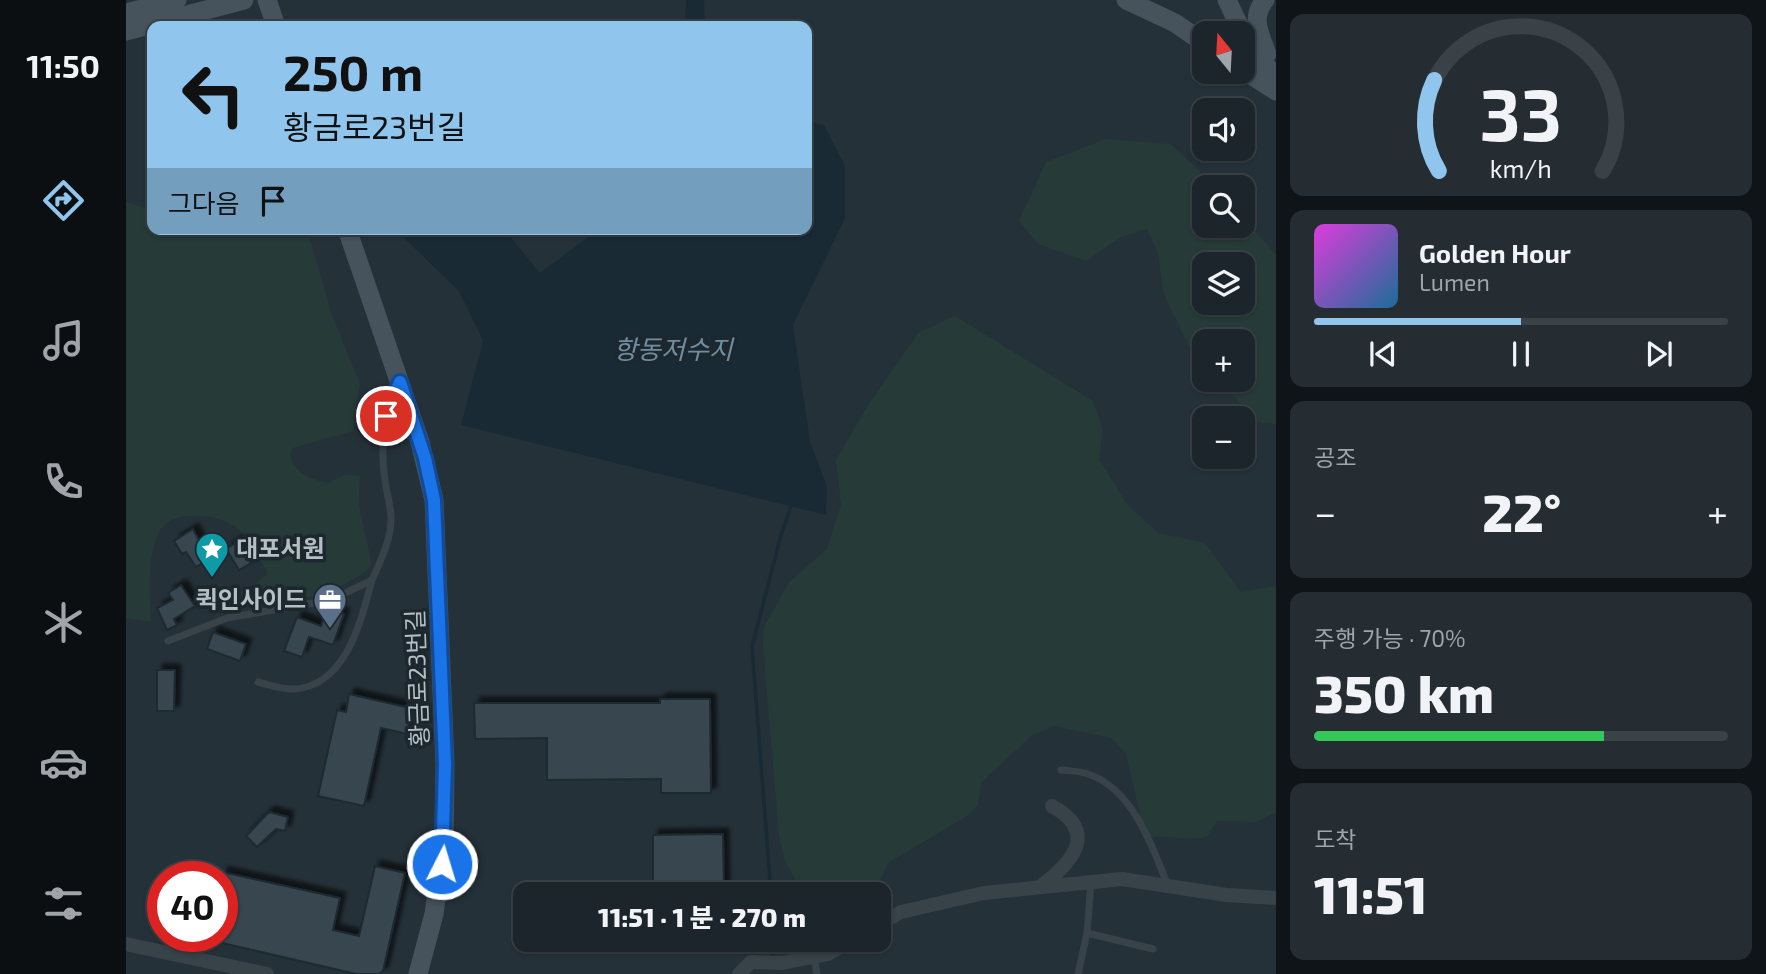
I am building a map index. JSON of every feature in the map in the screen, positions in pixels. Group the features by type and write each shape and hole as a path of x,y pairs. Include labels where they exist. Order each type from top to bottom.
{"street":[{"path":"126,13 177,0"},
{"path":"164,21 244,0"},
{"path":"267,0 274,21"},
{"path":"1126,0 1175,23 1192,35"},
{"path":"1227,0 1244,36 1276,79"},
{"path":"1236,0 1251,32 1271,58"},
{"path":"1265,0 1257,13 1256,23 1271,58"},
{"path":"126,31 147,25"},
{"path":"1255,77 1276,91"},
{"name":"황금로23번길","path":"349,235 420,442 434,500 445,750 444,843 434,914 418,974"},
{"path":"1040,887 1071,860 1078,840 1077,827 1071,816 1052,806"},
{"path":"891,918 901,912 984,893 1122,879 1227,895 1276,898"},
{"path":"126,944 267,974"},
{"path":"739,974 756,961 782,963 832,952"}],"lane":[{"name":"황금로23번길","path":"258,682 298,689 328,675 353,643 390,531 383,443 386,416 400,382"},
{"path":"168,641 228,618 331,600 372,580"},
{"path":"1061,770 1089,774 1130,805 1143,826 1168,886"},
{"path":"1078,974 1087,933 1091,882"},
{"path":"1087,933 1153,949"},
{"path":"814,957 817,974"}],"green space":[{"path":"1106,139 1171,144 1203,175 1192,175 1192,238 1255,238 1255,231 1276,255 1276,424 1258,422 1255,419 1255,406 1243,406 1232,392 1255,392 1255,329 1192,329 1192,348 1189,347 1163,292 1158,253 1147,229 1121,237 1086,261 1038,244 1019,221 1046,162"},
{"path":"126,202 147,208 147,235 309,235 332,315 360,384 353,431 293,448 290,455 300,472 316,480 329,483 345,474 360,476 359,506 372,565 362,574 330,591 291,602 256,602 243,597 245,591 267,575 267,571 243,534 232,525 211,517 176,518 160,530 153,552 150,575 151,622 126,618"},
{"path":"955,316 1093,401 1103,430 1099,459 1127,504 1158,533 1205,543 1241,592 1276,586 1276,812 1256,822 1217,821 1207,837 1145,837 1126,754 1111,738 1054,726 1031,736 982,782 978,805 967,816 888,863 879,882 797,882 785,860 779,837 763,646 764,627 789,582 827,549 841,505 836,460 870,402 919,332"}],"water":[{"path":"686,0 704,0 705,21 685,21"},
{"name":"항동저수지","path":"812,123 824,125 845,166 845,218 793,325 810,442 827,486 826,515 461,425 483,341 459,291 401,235 509,235 540,273 591,235 812,235"}],"building":[{"path":"193,529 209,559 196,567 186,552 182,554 174,541"},
{"path":"238,541 251,563 239,570 226,549"},
{"path":"181,585 195,606 174,619 177,625 167,630 157,608 173,600 168,593"},
{"path":"327,608 344,614 333,645 309,637 302,657 284,651 297,617 321,626"},
{"path":"213,632 246,644 240,661 207,649"},
{"path":"157,670 175,670 174,711 157,711"},
{"path":"349,694 410,708 407,734 381,728 364,806 318,796 337,710 346,712"},
{"path":"660,699 710,699 711,793 661,793 661,779 547,780 547,738 475,739 474,703 660,703"},
{"path":"269,812 288,817 285,831 276,829 257,847 246,836"},
{"path":"723,834 724,882 653,882 653,835"},
{"path":"375,866 405,873 383,971 379,974 356,974 238,947 238,876 340,898 333,930 359,936"}],"waterway":[{"path":"770,882 752,647 791,506"},
{"path":"773,952 773,959"}],"place":[{"name":"대포서원","path":"212,579"},
{"name":"퀵인사이드","path":"330,630"}],"route":[{"path":"386,416 400,382 425,458 434,500 445,764 442,864"}]}
